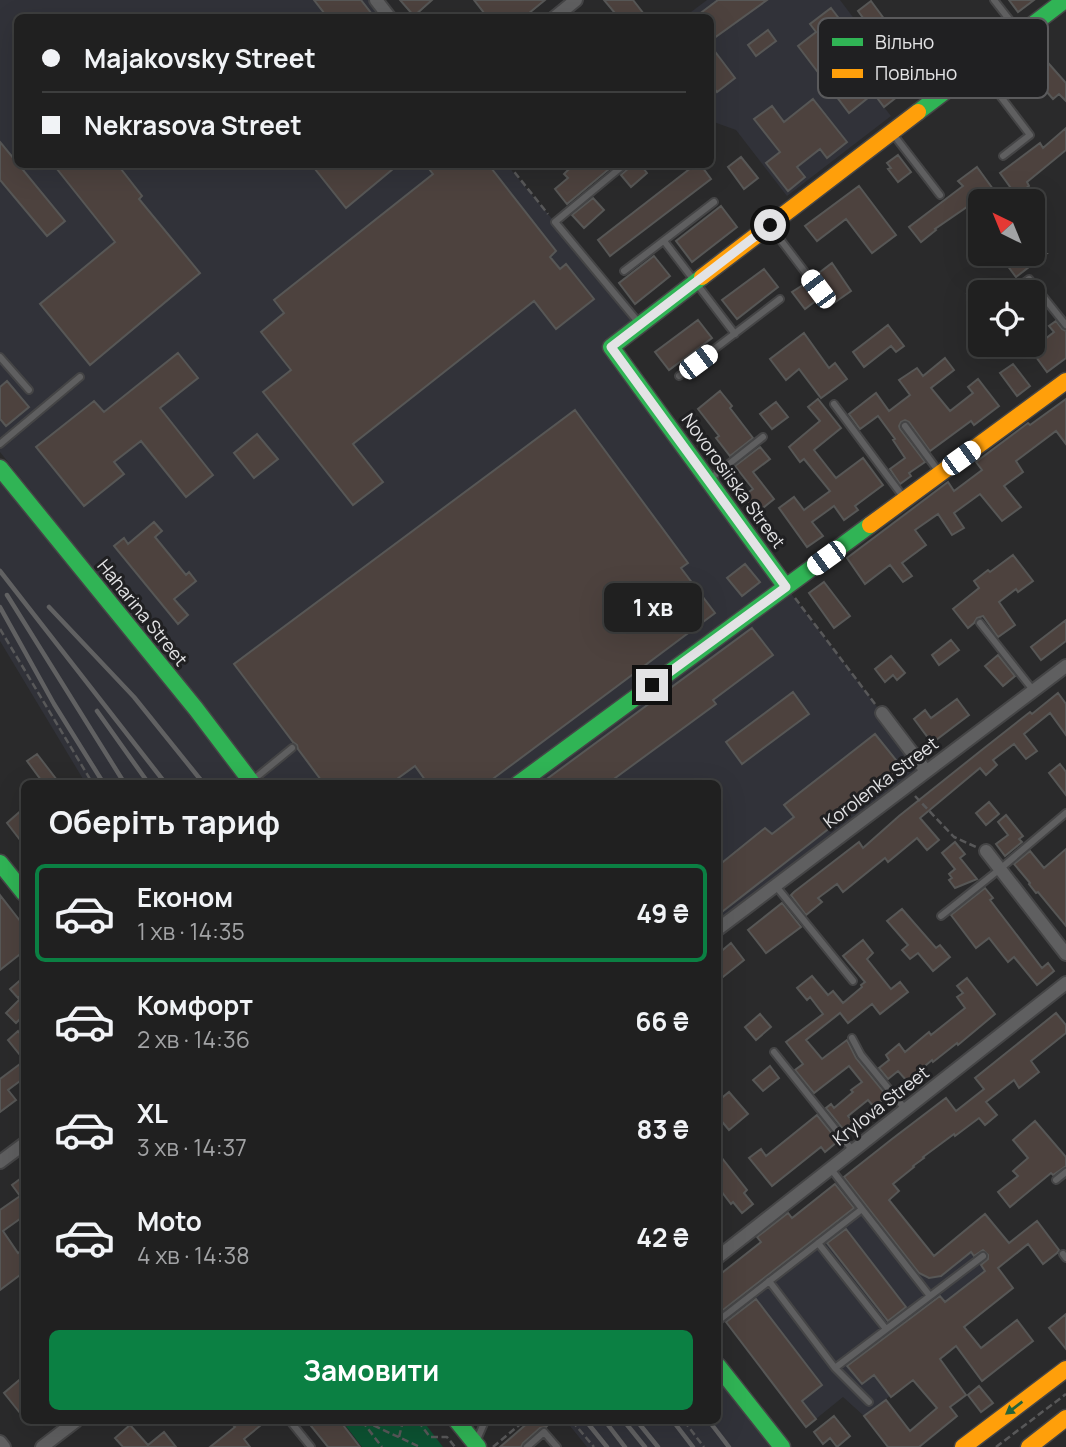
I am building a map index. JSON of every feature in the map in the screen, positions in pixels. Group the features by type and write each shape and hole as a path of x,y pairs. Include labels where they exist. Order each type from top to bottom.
{"street":[{"path":"376,0 387,14"},
{"path":"559,14 576,0"},
{"path":"1042,18 1065,0"},
{"path":"640,324 936,98"},
{"name":"Novorosiiska Street","path":"640,324 611,347 786,587"},
{"path":"523,780 1066,381"},
{"name":"Haharina Street","path":"0,468 250,780"},
{"name":"Korolenka Street","path":"721,927 1066,666"},
{"path":"882,712 926,771"},
{"path":"986,851 1066,954"},
{"path":"0,863 21,889"},
{"name":"Krylova Street","path":"721,1255 1066,983"},
{"path":"0,1162 21,1146"},
{"path":"962,1447 1066,1369"},
{"path":"721,1370 782,1447"},
{"path":"1029,1447 1066,1419"},
{"path":"42,1447 72,1424"},
{"path":"459,1424 475,1446"},
{"path":"0,1442 4,1447"}],"lane":[{"path":"994,0 1008,18"},
{"path":"1002,98 1030,135 1003,156"},
{"path":"891,133 940,195"},
{"path":"620,168 555,222 640,324"},
{"path":"624,271 715,202"},
{"path":"770,225 818,289"},
{"path":"664,241 735,334"},
{"path":"1045,298 1066,325"},
{"path":"679,376 780,299"},
{"path":"0,357 29,390"},
{"path":"0,373 8,366"},
{"path":"0,444 80,377"},
{"path":"834,404 905,499"},
{"path":"905,426 940,474"},
{"path":"708,480 764,437"},
{"path":"980,623 1033,691"},
{"path":"255,780 292,748"},
{"path":"941,916 1066,813"},
{"path":"775,885 853,981"},
{"path":"852,1038 861,1055 905,1110"},
{"path":"774,1052 853,1151"},
{"path":"830,1168 930,1296"},
{"path":"1056,1180 1066,1172"},
{"path":"721,1319 862,1209"},
{"path":"818,1243 886,1329"},
{"path":"835,1368 983,1256"},
{"path":"769,1281 835,1368 869,1402"},
{"path":"292,1424 311,1447"},
{"path":"475,1446 484,1424"},
{"path":"527,1447 544,1432 557,1447"}],"path":[{"path":"511,168 555,222"},
{"path":"786,587 882,712"},
{"path":"0,629 91,780"},
{"path":"906,787 954,837 986,851"},
{"path":"996,1447 1066,1394"},
{"path":"365,1424 383,1447"},
{"path":"370,1424 421,1447"},
{"path":"399,1437 402,1424"},
{"path":"420,1424 430,1437 447,1437 453,1446"},
{"path":"493,1447 520,1424"},
{"path":"575,1424 594,1447"},
{"path":"686,1424 704,1447"}],"shaded area":[{"path":"0,0 375,0 387,14 14,14 14,168 510,168 640,324 611,347 786,587 926,771 721,926 721,780 260,780 0,452"},
{"path":"707,0 840,0 854,18 818,18 818,98 877,98 891,116 787,196 736,130 714,122 714,14 688,14"},
{"path":"0,479 242,780 84,780 0,641"},
{"path":"860,1165 934,1256 985,1214 1018,1253 998,1268 1013,1288 965,1326 971,1335 886,1399 921,1447 888,1447 864,1416 843,1397 806,1427 721,1315 721,1274"},
{"path":"721,1384 771,1447 587,1447 568,1424 721,1424"}],"green space":[{"path":"344,1424 425,1424 443,1447 362,1447"}],"building":[{"path":"314,0 361,0 372,14 325,14"},
{"path":"400,0 432,0 416,14 412,14"},
{"path":"474,0 545,0 528,14 485,14"},
{"path":"604,0 633,0 644,14 616,14"},
{"path":"718,0 767,0 714,38 714,14 699,14"},
{"path":"1009,0 1034,0 1018,12"},
{"path":"871,1 884,18 863,18 858,11"},
{"path":"831,8 839,18 818,18 818,72 798,46 816,32 810,24"},
{"path":"768,30 776,41 756,56 748,45"},
{"path":"714,50 735,78 717,92 714,88"},
{"path":"1048,63 1066,83 1066,101 1059,94 1053,99 1048,93"},
{"path":"838,98 868,98 849,113"},
{"path":"877,98 895,98 884,107"},
{"path":"813,99 847,142 827,158 820,149 797,167 805,177 788,191 766,163 780,152 754,119 772,106 784,122"},
{"path":"1066,128 1066,150 1027,182 1029,186 1025,189 1012,189 1000,173 1040,143 1043,148"},
{"path":"0,142 14,159 14,168 21,168 65,221 47,236 0,180"},
{"path":"898,155 911,172 898,182 888,169 891,168 887,163"},
{"path":"741,157 758,178 744,189 728,167"},
{"path":"977,167 993,189 968,189 968,206 921,242 909,227 963,186 958,181"},
{"path":"56,168 120,168 142,196 139,199 200,273 90,365 40,304 115,242"},
{"path":"314,168 394,168 346,208"},
{"path":"491,168 556,251 550,257 560,269 566,264 594,299 556,329 534,301 353,444 383,482 353,505 263,392 291,370 261,332 284,313 274,300 433,174 429,169"},
{"path":"570,168 610,168 567,204 555,189 568,178 564,174"},
{"path":"629,168 643,168 647,173 631,187 621,175"},
{"path":"691,168 703,168 711,179 610,256 598,240"},
{"path":"859,186 896,235 872,253 846,219 817,241 805,226"},
{"path":"593,198 604,210 584,228 572,215"},
{"path":"721,206 737,227 692,262 676,241"},
{"path":"654,256 670,276 635,304 619,283"},
{"path":"832,263 851,291 834,303 826,293 805,309 792,292 806,283 815,294 821,294 823,288 815,276"},
{"path":"1008,266 1030,266 1016,277"},
{"path":"764,269 778,287 737,319 722,300"},
{"path":"698,320 712,338 669,370 655,352"},
{"path":"1056,321 1066,331 1066,358 1047,372 1036,357 1045,357 1045,339 1054,332 1049,326"},
{"path":"888,325 904,346 896,352 891,346 864,367 853,352"},
{"path":"804,333 829,368 835,363 847,379 821,398 799,369 786,380 770,359"},
{"path":"178,353 198,378 160,408 213,475 186,497 141,441 114,462 124,474 84,506 36,447 94,401 104,412"},
{"path":"945,358 954,370 931,388 950,411 973,393 968,387 978,379 999,406 974,425 971,421 930,451 909,422 901,422 900,429 925,462 909,473 911,476 900,484 890,469 905,458 893,440 895,439 878,416 860,429 849,414 876,393 889,411 910,395 899,380 917,368 923,376"},
{"path":"1013,364 1030,386 1017,396 1000,373"},
{"path":"7,381 29,407 6,426 0,419 0,387"},
{"path":"720,391 753,438 730,456 716,438 719,436 698,409"},
{"path":"818,399 841,428 814,450 836,478 863,458 883,485 855,506 858,510 844,520 834,506 812,522 823,536 807,547 779,508 794,497 804,510 830,491 804,459 800,462 789,447 820,421 808,407"},
{"path":"1066,399 1066,444 1056,431 1016,461 1023,472 1004,486 1021,507 1002,521 980,494 954,513 964,528 952,535 938,514 915,530 926,545 902,563 912,576 903,582 890,565 865,584 847,558 948,482 954,491 982,470 976,462 1028,423 1030,425"},
{"path":"776,402 788,417 772,429 760,414"},
{"path":"575,410 688,563 681,568 715,613 491,780 425,780 415,766 396,780 321,780 234,664"},
{"path":"257,434 278,459 254,478 234,453"},
{"path":"760,447 770,459 753,472 774,499 753,516 739,499 753,489 735,466"},
{"path":"154,522 162,531 155,537 186,575 189,572 196,581 174,599 188,615 178,624 114,546 124,538 128,544"},
{"path":"1013,555 1033,581 1018,592 1016,589 999,602 1015,625 998,637 983,616 977,618 968,628 953,609 979,588 974,581"},
{"path":"745,564 760,582 742,596 727,578"},
{"path":"824,582 850,616 834,628 809,593"},
{"path":"1066,620 1066,641 1041,660 1031,647"},
{"path":"752,628 773,655 713,700 716,704 612,780 545,780"},
{"path":"951,640 959,650 939,665 932,655"},
{"path":"998,655 1015,676 1003,686 985,666"},
{"path":"891,656 905,673 897,680 893,675 885,682 875,669"},
{"path":"793,692 809,714 742,764 726,742"},
{"path":"1058,693 1066,704 1066,735 1050,713 1024,734 1037,751 1026,759 1014,744 993,760 997,765 986,775 980,768 920,818 939,840 927,850 917,838 888,862 885,858 843,892 837,884 818,898 822,902 806,915 791,895 794,892 859,842 863,848 983,749"},
{"path":"957,699 969,715 932,743 914,719 925,710 931,718"},
{"path":"875,734 904,770 721,913 721,864 765,828 772,834 794,817 784,805"},
{"path":"37,754 57,780 41,780 27,761"},
{"path":"1060,764 1066,772 1066,795 1049,773"},
{"path":"989,802 999,814 986,825 976,813"},
{"path":"21,811 21,841 7,823"},
{"path":"1006,815 1023,836 1019,839 1022,842 1005,856 996,844 1008,835 998,822"},
{"path":"955,842 965,854 960,858 977,879 955,888 949,880 952,878 949,874 955,869 942,853"},
{"path":"1066,849 1066,926 1014,864 1030,851 1044,868"},
{"path":"985,888 993,898 990,900 1042,968 1048,963 1054,971 1037,985 1014,957 1008,962 989,938 976,948 951,915"},
{"path":"0,895 21,922 21,953 0,970"},
{"path":"782,903 801,927 766,953 748,930"},
{"path":"902,909 936,948 940,945 950,957 933,971 918,953 910,959 902,950 908,945 887,921"},
{"path":"863,940 873,953 867,959 891,989 900,982 908,992 880,1014 872,1004 848,1023 840,1013 806,1040 822,1059 847,1040 856,1058 887,1096 874,1107 868,1100 848,1116 855,1125 847,1134 826,1108 831,1104 834,1108 862,1082 849,1066 814,1093 795,1070 803,1064 786,1042 823,1014 810,997 807,1000 797,988 812,976 828,995 833,991 843,1003 862,987 865,982 843,956"},
{"path":"731,943 744,960 721,979 721,951"},
{"path":"967,978 995,1014 958,1045 957,1043 933,1062 932,1060 907,1081 898,1071 888,1079 879,1068 889,1060 886,1055 899,1044 905,1052 965,1008 957,997 963,993 957,986"},
{"path":"21,980 21,995 18,998 10,989"},
{"path":"21,998 21,1018 16,1023 6,1013"},
{"path":"1056,1013 1066,1025 1066,1033 1031,1061 1039,1072 1019,1088 1014,1080 986,1102 997,1115 985,1125 979,1118 923,1157 893,1184 899,1191 889,1200 934,1256 985,1214 1009,1243 1037,1221 1059,1250 1057,1253 1043,1264 1028,1244 998,1268 1013,1288 964,1327 981,1348 1017,1320 1033,1341 982,1381 956,1346 940,1359 966,1395 950,1407 957,1416 919,1447 888,1447 864,1416 886,1400 910,1431 937,1408 913,1380 891,1397 874,1375 862,1384 847,1366 940,1296 945,1302 985,1271 981,1265 988,1259 988,1255 983,1250 974,1256 971,1252 941,1276 929,1278 919,1273 844,1177 946,1098 956,1111 984,1089 975,1078"},
{"path":"760,1014 771,1027 756,1040 745,1027"},
{"path":"18,1031 21,1035 21,1056 8,1040"},
{"path":"21,1063 21,1080 8,1090 16,1100 0,1112 0,1079"},
{"path":"770,1066 779,1078 763,1091 753,1080"},
{"path":"729,1092 748,1114 729,1130 721,1121 721,1099"},
{"path":"817,1115 838,1141 825,1152 821,1147 772,1186 749,1158 761,1149 766,1156"},
{"path":"1035,1121 1066,1157 1066,1166 1053,1175 1051,1173 1010,1207 998,1192 1018,1176 1013,1171 1028,1158 1013,1140"},
{"path":"721,1157 747,1190 744,1193 753,1204 742,1213 733,1202 731,1204 721,1191"},
{"path":"21,1178 21,1218 3,1231 18,1253 21,1251 21,1274 0,1290 0,1210 20,1196 12,1185"},
{"path":"835,1184 854,1208 721,1311 721,1274 761,1242 757,1237 788,1213 792,1218"},
{"path":"846,1229 906,1307 888,1321 827,1243"},
{"path":"756,1299 822,1385 802,1401 816,1419 806,1427 726,1322"},
{"path":"1066,1314 1066,1349 1049,1328"},
{"path":"21,1379 21,1414 4,1393"},
{"path":"979,1386 993,1403 981,1412 968,1395"},
{"path":"834,1416 850,1436 837,1447 830,1438 823,1444 814,1432"},
{"path":"262,1424 244,1439 250,1447 210,1447 235,1427"},
{"path":"309,1424 342,1424 360,1447 328,1447"},
{"path":"527,1424 549,1424 540,1428 521,1447 500,1447"},
{"path":"130,1425 148,1445 164,1432 176,1447 123,1447 115,1438"}],"railway":[{"path":"0,571 163,780"},
{"path":"7,595 123,780"},
{"path":"0,607 54,704 102,780"},
{"path":"49,607 134,697 201,780"},
{"path":"97,711 146,780"},
{"path":"588,1424 607,1447"},
{"path":"607,1424 625,1447"},
{"path":"626,1424 645,1447"},
{"path":"639,1424 658,1447"},
{"path":"675,1424 693,1447"},
{"path":"711,1424 729,1447"}],"traffic: fast":[{"path":"1041,18 1065,0"},
{"path":"918,112 936,98"},
{"path":"702,277 611,347 786,587"},
{"path":"0,468 196,709 250,780"},
{"path":"523,780 870,525"},
{"path":"0,863 21,889"},
{"path":"721,1370 782,1447"},
{"path":"459,1424 478,1447"}],"traffic: slow":[{"path":"702,277 918,112"},
{"path":"870,525 1066,381"},
{"path":"963,1447 1066,1369"},
{"path":"1029,1447 1066,1418"}],"route":[{"path":"652,685 786,587 611,347 770,225"}]}
